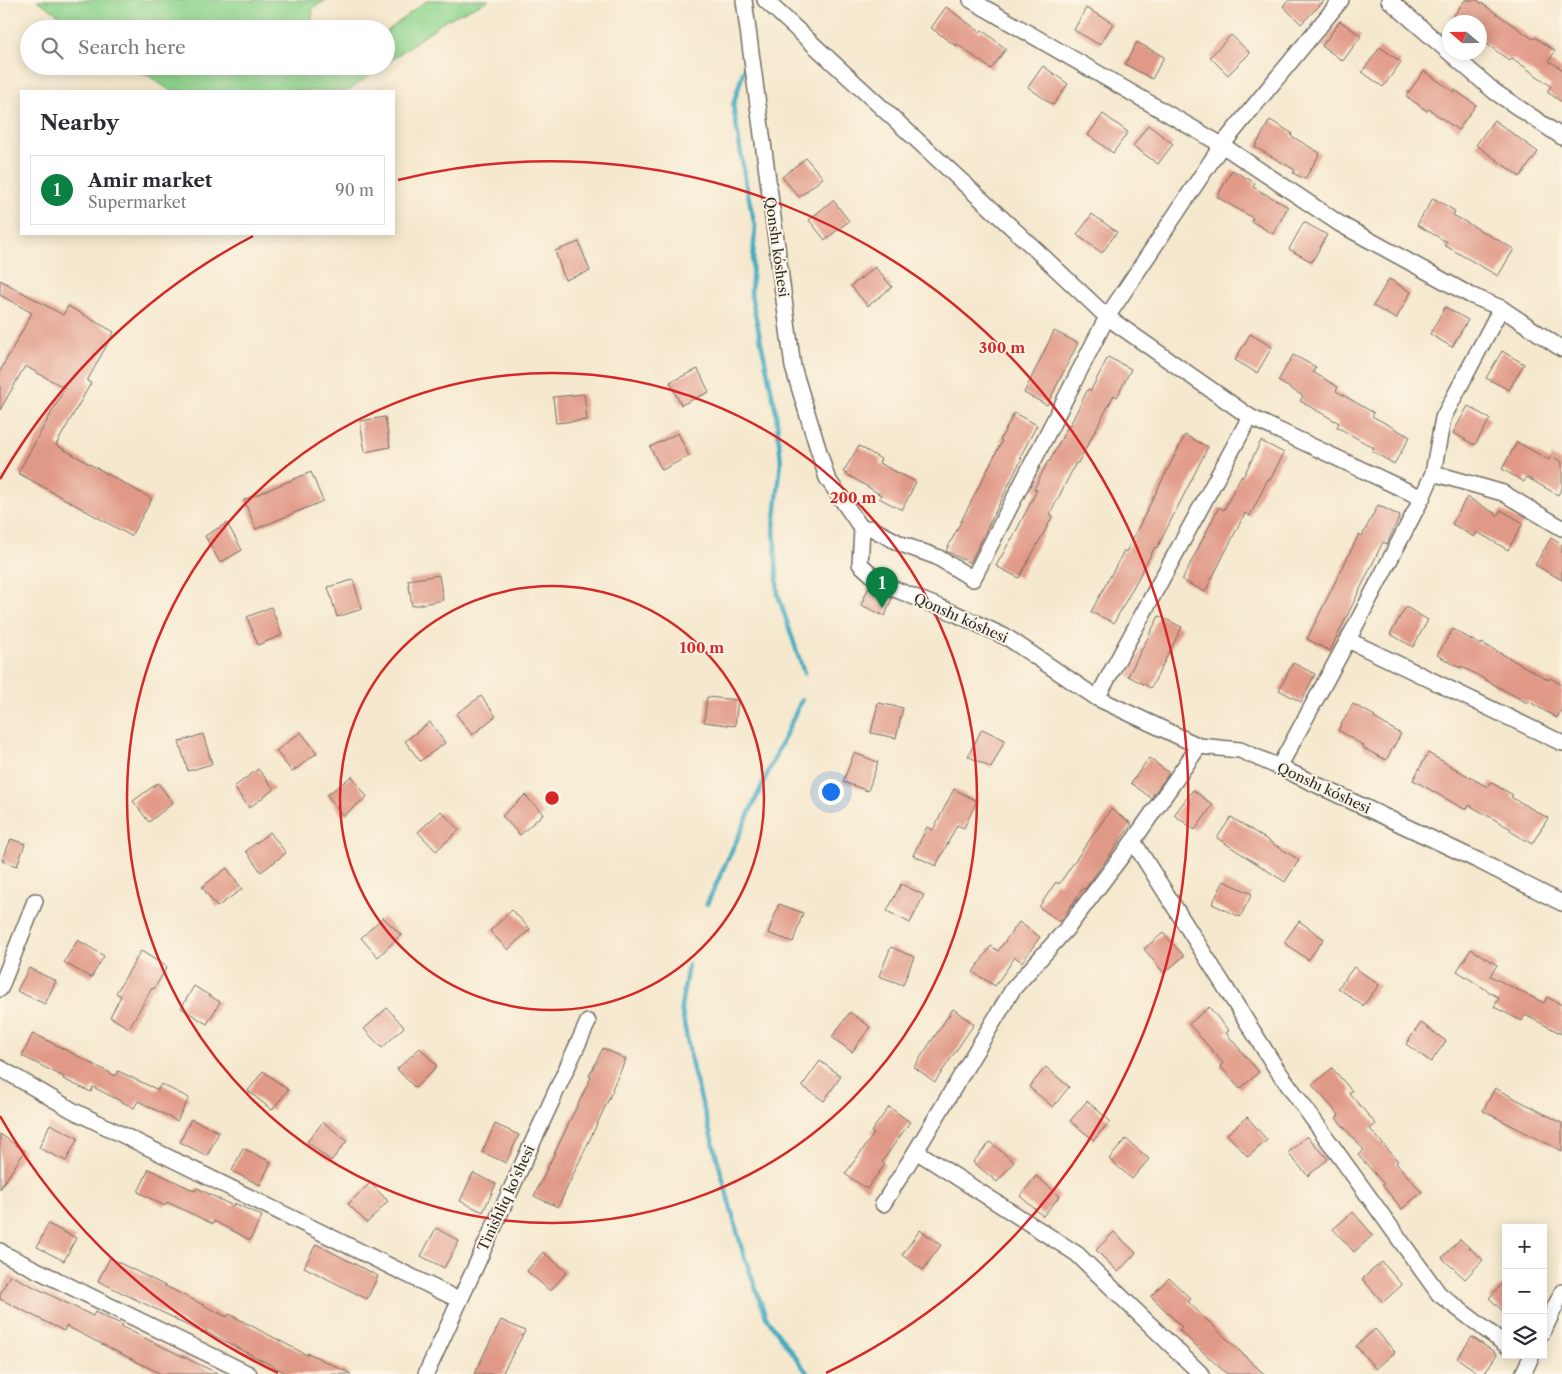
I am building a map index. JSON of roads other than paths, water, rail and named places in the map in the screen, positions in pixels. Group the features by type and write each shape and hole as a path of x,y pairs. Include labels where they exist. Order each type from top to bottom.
{"street":[{"name":"Qonshı kóshesi","path":"744,0 793,367 827,478 862,529 860,564 882,584 954,613 1008,638 1098,698 1199,746 1240,750 1279,767 1479,861 1562,903"},
{"path":"765,0 1107,317 1250,417 1422,498"},
{"path":"971,0 1222,145 1340,224 1470,295 1501,308 1562,349"},
{"path":"862,529 871,528 901,544 937,558 972,579 1107,317 1222,145 1341,0"},
{"path":"1389,0 1495,92 1562,137"},
{"path":"1279,767 1422,498 1433,473 1443,418 1501,308"},
{"path":"1098,698 1250,417"},
{"path":"1433,473 1503,493 1562,528"},
{"path":"1348,640 1562,743"},
{"path":"883,1204 1013,989 1069,926 1134,841 1199,746"},
{"path":"1134,841 1276,1068 1433,1286 1439,1294 1502,1342"},
{"path":"0,989 35,901"},
{"name":"Tinishliq ko'shesi","path":"426,1374 458,1300 588,1022"},
{"path":"0,1068 72,1110 458,1300"},
{"path":"916,1151 1078,1254 1201,1374"},
{"path":"0,1251 249,1374"},
{"path":"1547,1324 1562,1292"}],"waterway":[{"path":"746,63 733,105 746,185 755,226 751,295 776,412 781,462 774,528 778,595 804,673"},
{"path":"707,904 802,699"},
{"path":"688,965 681,1007 693,1070 743,1253 766,1317 808,1374"}],"place":[{"name":"Amir market","path":"882,608"}]}
